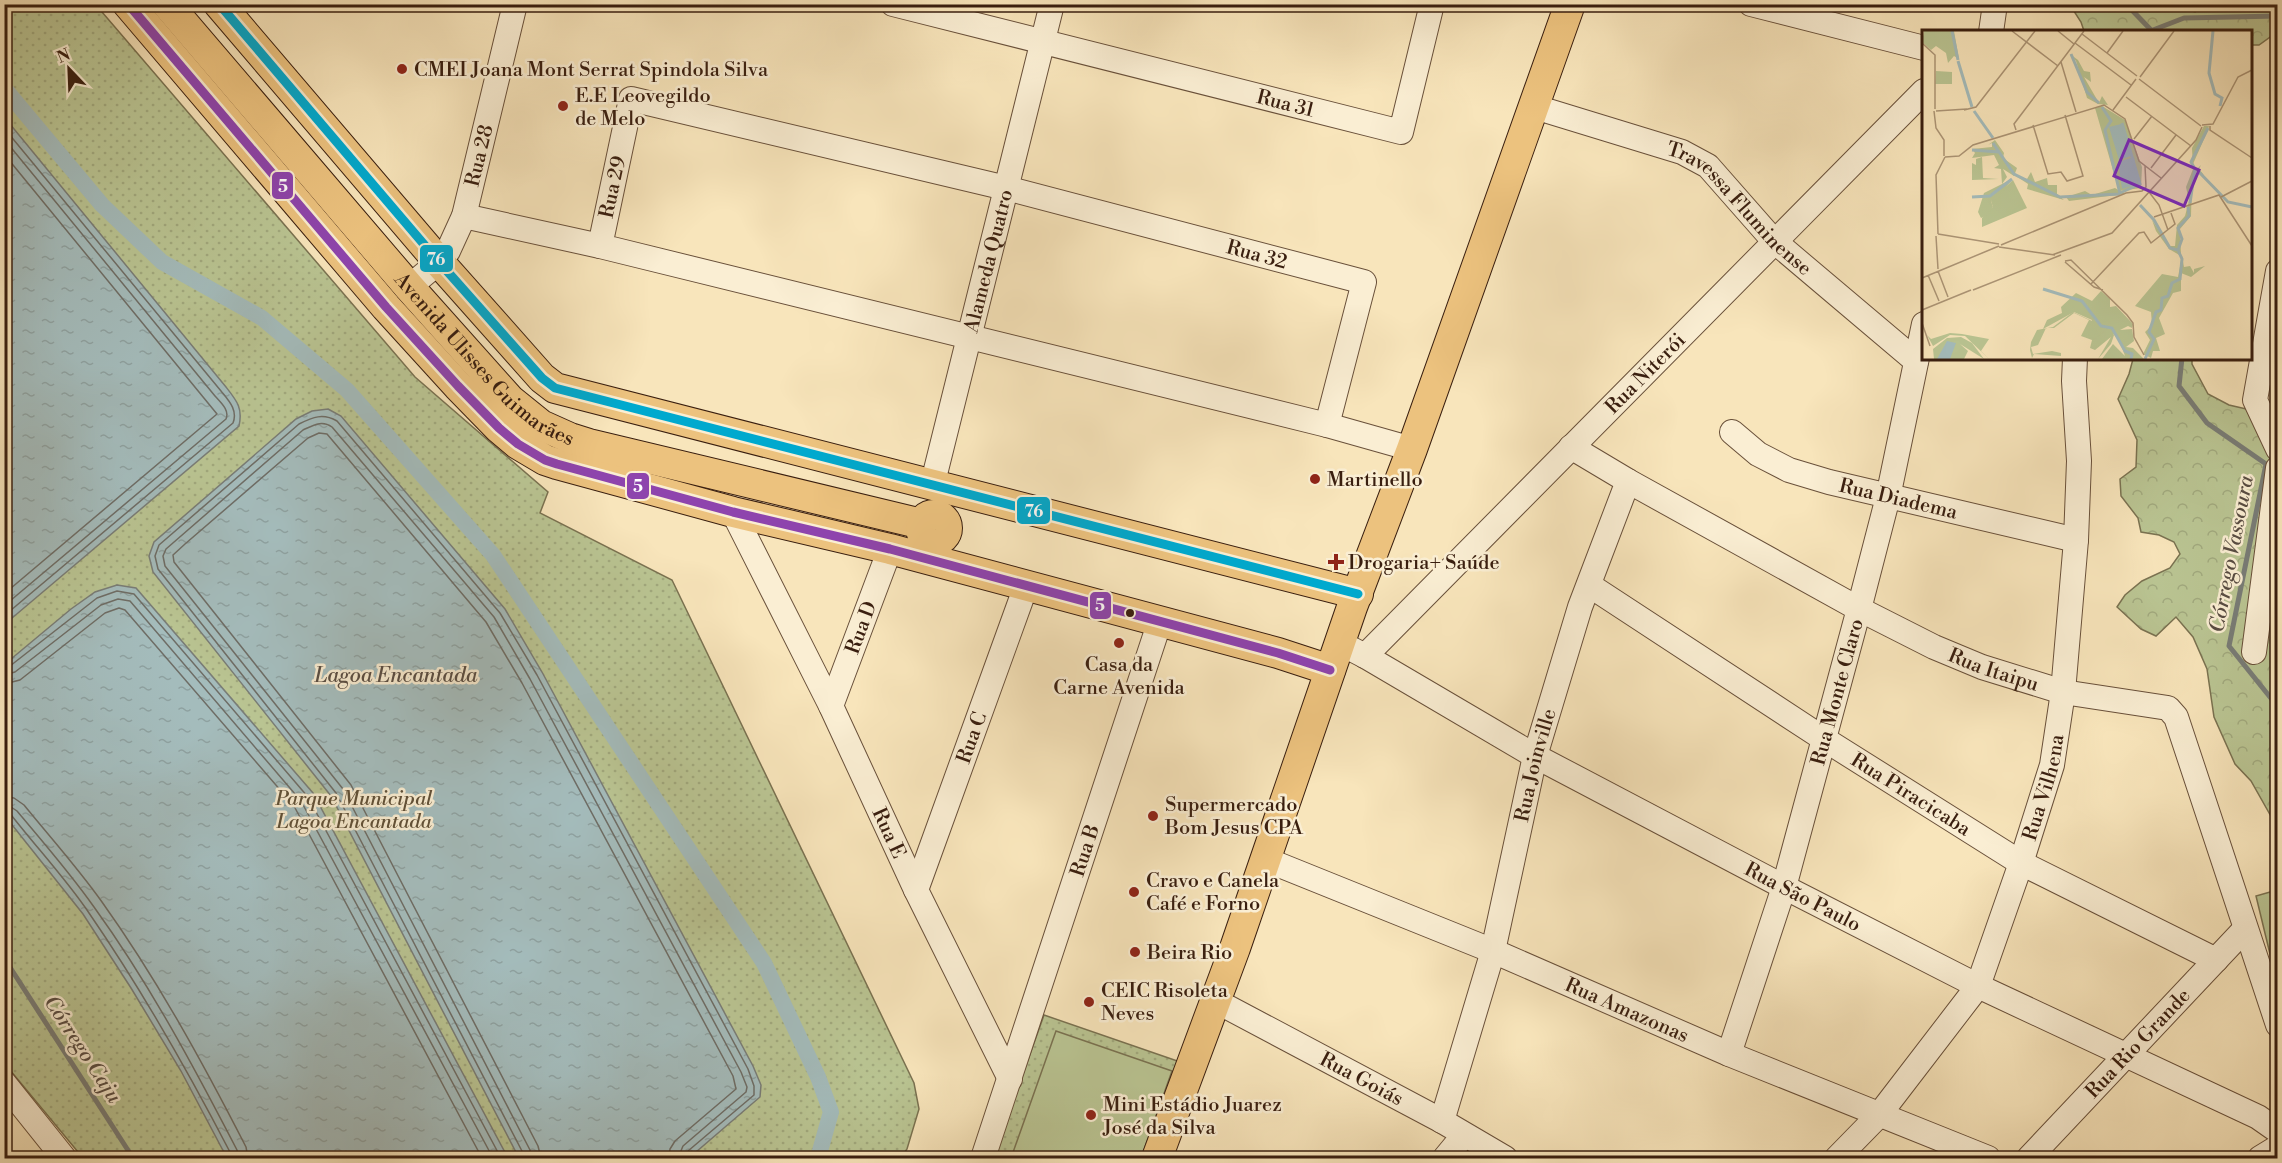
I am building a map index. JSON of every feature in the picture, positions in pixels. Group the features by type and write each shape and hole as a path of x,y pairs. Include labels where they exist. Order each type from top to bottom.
{"main road":[{"name":"Avenida Ulisses Guimarães","path":"128,4 386,307 499,428 532,453 557,464 733,512 890,549 926,534"},
{"name":"Avenida Ulisses Guimarães","path":"167,4 409,287 510,400 541,425 589,444 926,534 1026,586 1290,656 1345,656"},
{"path":"219,4 439,262 542,378 555,388 1358,594"},
{"path":"1157,1158 1345,656 1358,594 1535,107 1570,4"},
{"path":"386,307 409,287"},
{"name":"Alameda Quatro","path":"926,534 932,486"}],"street":[{"name":"Rua 28","path":"409,287 439,262 448,251 464,216 515,4"},
{"path":"893,4 1042,41"},
{"name":"Alameda Quatro","path":"932,486 1052,4"},
{"name":"Rua 31","path":"1042,41 1401,132 1432,4"},
{"path":"1751,4 1922,48"},
{"path":"1992,30 1995,4"},
{"name":"Rua Niterói","path":"1345,656 1571,447 1922,92"},
{"name":"Rua 29","path":"969,338 600,246 631,99 1006,188"},
{"name":"Travessa Fluminense","path":"1535,107 1682,152 1708,166 1774,241 1916,361"},
{"name":"Rua 32","path":"1006,188 1364,282 1327,425"},
{"path":"464,216 600,246"},
{"path":"2277,271 2255,400 2277,449"},
{"name":"Rua Monte Claro","path":"1729,1054 1784,887 1859,609 1888,497 1922,329"},
{"path":"969,338 1327,425 1412,449"},
{"name":"Rua Vilhena","path":"1838,1158 1879,1115 1978,986 2052,765 2063,692 2076,540 2079,461 2075,360"},
{"name":"Rua Diadema","path":"1732,432 1758,454 1789,470 1829,483 2076,540"},
{"path":"1571,447 1628,481"},
{"path":"2254,652 2277,468"},
{"name":"Rua Joinville","path":"1442,1121 1493,951 1535,756 1580,607 1628,481"},
{"name":"Rua Itaipu","path":"1628,481 1859,609 1934,647 1982,667 2063,692 2168,708 2176,717 2277,1025"},
{"name":"Rua E","path":"733,512 831,706 916,890 1010,1079"},
{"name":"Rua D","path":"831,706 890,549"},
{"name":"Rua Piracicaba","path":"1589,585 1824,739 2021,863 2216,960"},
{"name":"Rua C","path":"916,890 1026,586"},
{"name":"Rua B","path":"1010,1079 1160,621"},
{"name":"Rua São Paulo","path":"1345,656 1784,887 1978,986 2258,1117 2277,1131"},
{"name":"Rua Amazonas","path":"1267,860 1493,951 1729,1054 1988,1158"},
{"name":"Rua Rio Grande","path":"2030,1158 2245,929"},
{"name":"Rua Goiás","path":"1216,1001 1442,1121 1505,1158"},
{"path":"983,1158 1010,1079"},
{"path":"4,1083 58,1156"},
{"path":"1445,1158 1464,1135"},
{"path":"2259,1158 2277,1148"}],"green space":[{"name":"Parque Municipal Lagoa Encantada","path":"4,5 96,5 415,377 548,492 540,513 672,580 914,1083 919,1109 907,1149 901,1158 83,1158 5,1064"},
{"path":"2070,5 2173,5 2195,12 2206,5 2277,5 2277,32 2259,45 2252,45 2252,30 2084,30"},
{"path":"2133,360 2192,360 2208,394 2229,405 2277,416 2277,827 2251,781 2235,764 2214,717 2207,669 2193,637 2176,617 2156,636 2141,629 2117,607 2125,595 2142,581 2170,568 2180,554 2174,542 2159,535 2141,532 2138,518 2121,496 2120,479 2136,467 2137,440 2118,399"},
{"path":"2278,890 2277,983 2256,896"},
{"name":"Mini Estádio Juarez José da Silva","path":"1044,1015 1186,1064 1153,1158 993,1158"},
{"name":"Mini Estádio Juarez José da Silva","path":"1056,1031 1172,1071 1141,1158 1011,1158"}],"water":[{"path":"5,118 226,387 236,401 240,414 239,426 5,624"},
{"name":"Lagoa Encantada","path":"328,409 341,416 505,609 542,672 753,1066 761,1085 760,1097 689,1158 519,1158 331,796 153,572 149,556 154,542 296,419 312,411"},
{"path":"117,585 136,588 313,793 508,1158 227,1158 181,1071 83,914 5,816 5,664 95,592"}],"waterway":[{"name":"Córrego Vassoura","path":"2126,4 2151,30"},
{"path":"2153,30 2184,18 2278,16"},
{"path":"4,88 102,205 162,262 262,318 347,390 493,555 764,963 818,1077 831,1112 818,1158"},
{"name":"Córrego Vassoura","path":"2182,360 2179,386 2207,423 2266,464 2229,646 2278,707"},
{"name":"Córrego Caju","path":"4,958 133,1158"}],"transit line":[{"name":"5","path":"128,4 386,307 458,386 499,428 518,444 545,460 733,512 890,549 1278,653 1330,670"},
{"name":"76","path":"219,4 439,262 542,378 555,388 1358,594"}],"place":[{"name":"CMEI Joana Mont Serrat Spindola Silva","path":"402,69"},
{"name":"E.E Leovegildo de Melo","path":"563,106"},
{"name":"Martinello","path":"1315,479"},
{"name":"Drogaria+ Saúde","path":"1336,562"},
{"name":"Casa da Carne Avenida","path":"1119,643"},
{"name":"Supermercado Bom Jesus CPA","path":"1153,816"},
{"name":"Cravo e Canela Café e Forno","path":"1134,892"},
{"name":"Beira Rio","path":"1135,952"},
{"name":"CEIC Risoleta Neves","path":"1089,1002"},
{"name":"Mini Estádio Juarez José da Silva","path":"1091,1115"}]}
